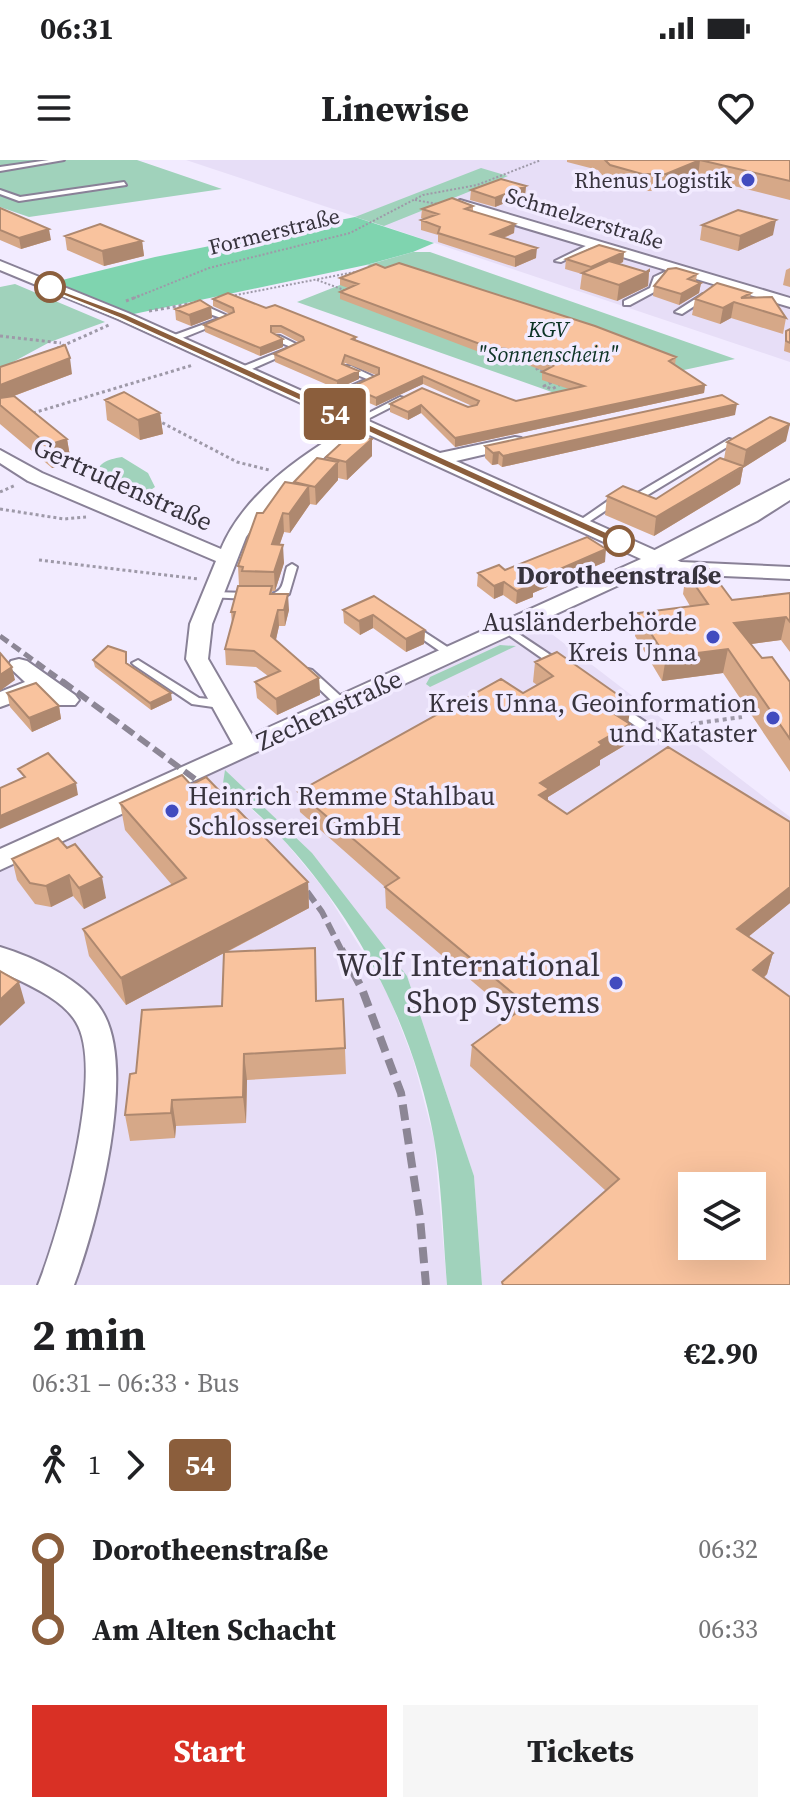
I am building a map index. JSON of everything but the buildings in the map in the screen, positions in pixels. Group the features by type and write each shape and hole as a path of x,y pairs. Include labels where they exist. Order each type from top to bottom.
{"street":[{"name":"Schmelzerstraße","path":"460,204 790,303"},
{"path":"0,265 124,317 677,568 790,573"},
{"path":"0,284 27,277"},
{"path":"247,747 197,659 206,587 259,504 321,451 358,425"},
{"path":"439,459 533,438"},
{"name":"Gertrudenstraße","path":"0,455 35,477 226,558"},
{"name":"Zechenstraße","path":"0,860 657,560 736,521 790,488"},
{"path":"19,666 67,700"},
{"path":"0,700 41,684"},
{"path":"0,958 75,1002 91,1017 101,1045 92,1154 65,1265 56,1285"}],"lane":[{"path":"0,169 61,160"},
{"path":"0,192 19,199 124,184"},
{"path":"559,261 594,244"},
{"path":"627,303 653,289 657,279 677,269"},
{"path":"679,312 716,290 712,287 720,282"},
{"path":"172,339 228,318 207,310"},
{"path":"242,370 298,347 277,338"},
{"path":"315,405 374,379 348,368"},
{"path":"358,425 408,396"},
{"path":"581,523 618,498 633,500 729,442"},
{"path":"206,587 279,597 285,592 292,567"},
{"path":"403,620 451,654"},
{"path":"507,629 573,676"},
{"path":"138,663 196,701 220,704"},
{"path":"299,665 342,704"},
{"path":"609,702 658,736"}],"path":[{"name":"Formerstraße","path":"105,309 209,268 350,233 414,199 434,192 477,185 541,160"},
{"path":"414,199 430,204 460,204"},
{"path":"226,297 368,269"},
{"path":"315,280 357,295"},
{"path":"41,356 124,317 197,302"},
{"path":"0,336 64,343"},
{"path":"28,415 214,358"},
{"path":"539,362 554,367"},
{"path":"567,374 583,380 576,384 568,380 552,389 544,386 567,374 583,378"},
{"path":"112,390 125,398"},
{"path":"150,416 237,462 291,475"},
{"path":"0,509 64,519 120,514"},
{"path":"39,560 206,587"},
{"path":"691,724 742,717"}],"shaded area":[{"path":"186,160 790,160 790,362 384,226"},
{"path":"531,618 790,817 790,1285 482,1285 474,1176 407,976 226,771 223,784 277,832 324,889 386,989 413,1059 434,1139 447,1285 0,1285 0,860"}],"green space":[{"path":"0,160 137,160 222,189 29,217 0,207"},
{"path":"481,168 508,176 384,226 355,217"},
{"path":"355,217 434,243 366,265 129,315 54,282 155,257"},
{"name":"KGV \"Sonnenschein\"","path":"413,252 430,252 735,359 563,396 297,302 378,270 367,265"},
{"path":"15,284 105,322 50,342 0,369 0,287"},
{"path":"122,457 148,473 155,487 142,496 95,479 104,463"},
{"path":"500,645 516,646 430,687 426,684 430,677"},
{"path":"225,770 312,853 407,976 474,1176 482,1285 447,1285 439,1175 425,1097 412,1055 378,975 356,936 306,865 271,826 223,783"}],"railway":[{"path":"0,636 65,683"},
{"path":"62,681 218,796"},
{"path":"296,876 322,912 342,951"},
{"path":"341,949 362,989 401,1093 420,1218 426,1285"}],"bus line":[{"name":"54","path":"50,287 123,316 353,423 619,541"}],"place":[{"name":"Rhenus Logistik","path":"748,180"},
{"name":"Dorotheenstraße","path":"619,541"},
{"name":"Ausländerbehörde Kreis Unna","path":"713,637"},
{"name":"Kreis Unna, Geoinformation und Kataster","path":"773,718"},
{"name":"Heinrich Remme Stahlbau Schlosserei GmbH","path":"172,811"},
{"name":"Wolf International Shop Systems","path":"616,983"}]}
